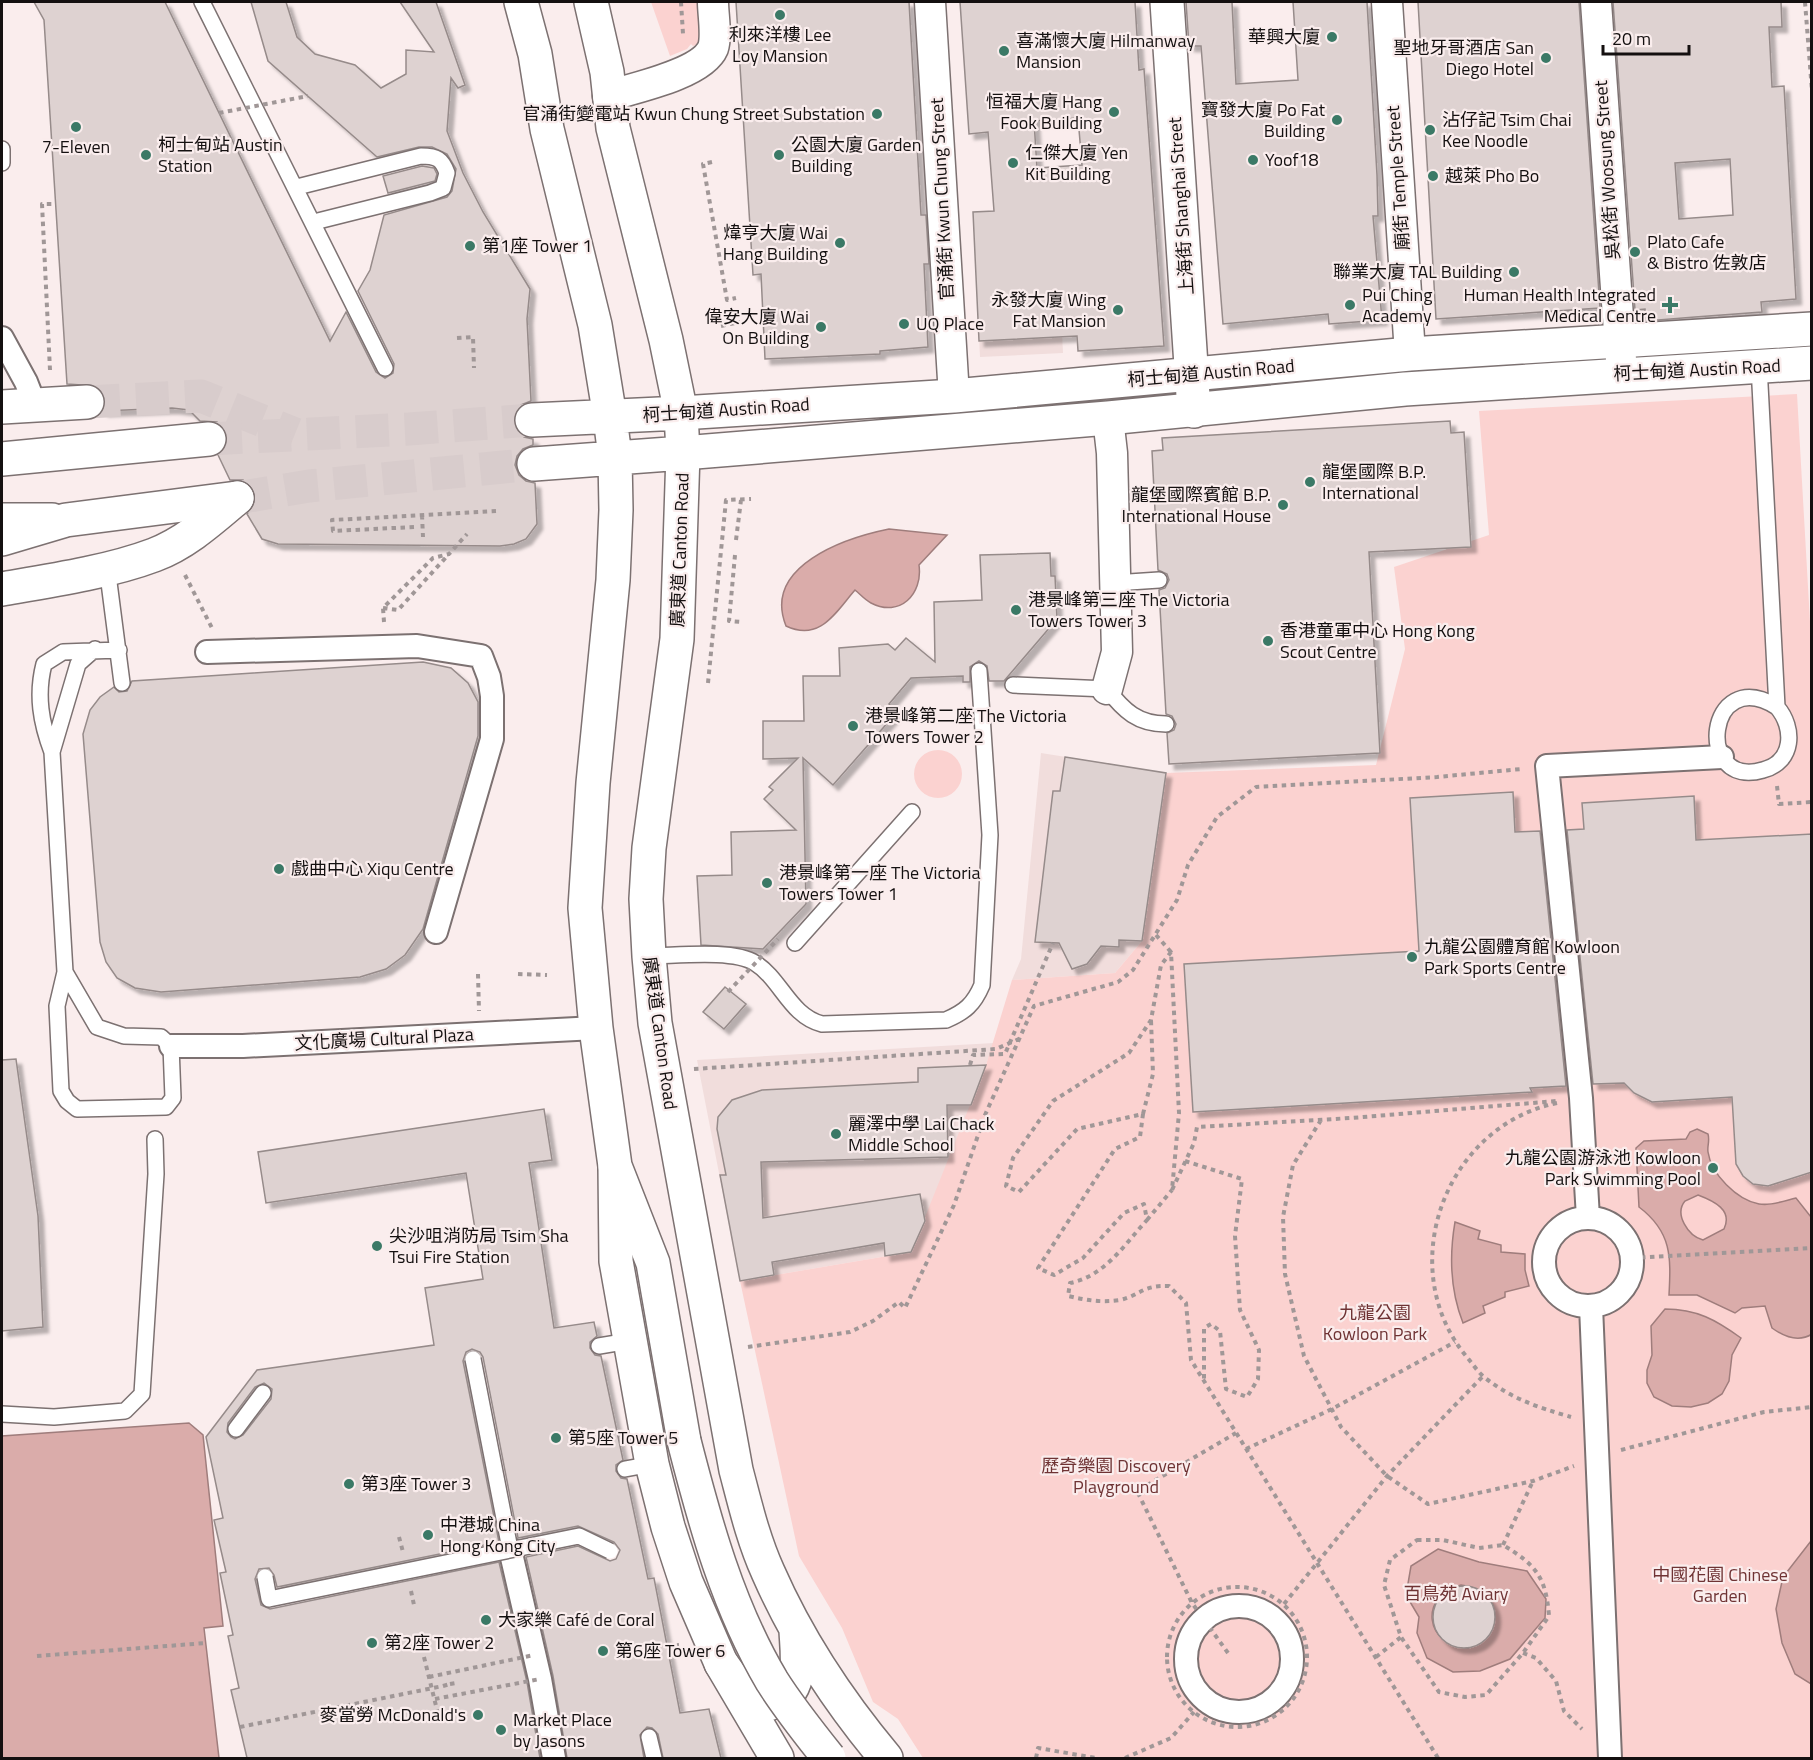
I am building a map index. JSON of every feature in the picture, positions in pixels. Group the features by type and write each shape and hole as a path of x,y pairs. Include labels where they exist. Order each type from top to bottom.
{"main road":[{"path":"521,2 535,54 547,129 595,325 615,458 613,580 592,783 585,908 596,1028 615,1166 614,1344 638,1466 668,1527 686,1582 721,1663 777,1758"},
{"name":"廣東道 Canton Road","path":"591,2 602,41 613,128 666,340 681,413 683,453 677,639 649,848 646,899 655,1023 736,1470 767,1570 796,1630 876,1755"},
{"name":"上海街 Shanghai Street","path":"1167,2 1194,411"},
{"name":"柯士甸道 Austin Road","path":"532,420 954,396 1410,354 1619,339 1812,329"},
{"name":"柯士甸道 Austin Road","path":"534,464 1194,411 1405,389 1812,363"},
{"path":"2,407 42,393 87,402"},
{"path":"2,459 209,438"},
{"path":"2,520 66,520 237,498 202,528 155,555 2,589"},
{"path":"2,539 66,520"},
{"path":"615,1166 652,1263 684,1441 716,1555 750,1641 773,1682 829,1758"},
{"path":"721,1663 752,1699 763,1704 774,1702 784,1697 794,1684 797,1667 796,1630"}],"street":[{"path":"608,96 682,72 702,61 713,48 713,2"},
{"name":"官涌街 Kwun Chung Street","path":"930,2 954,396"},
{"name":"廟街 Temple Street","path":"1387,2 1410,354"},
{"name":"吳松街 Woosung Street","path":"1596,2 1622,374"},
{"path":"2,338 26,382 42,393"},
{"path":"1107,689 1117,652 1112,453 1108,418"},
{"path":"207,652 417,646 481,656 489,677 494,720 492,739 435,932"},
{"path":"1588,1218 1581,1098 1547,766 1722,757"},
{"name":"文化廣場 Cultural Plaza","path":"171,1046 254,1046 596,1028"},
{"path":"1588,1218 1612,1226 1629,1245 1636,1258 1626,1285 1605,1303 1591,1306 1564,1299 1550,1284 1544,1264 1552,1237 1561,1227 1588,1218"},
{"path":"1591,1306 1610,1758"},
{"path":"510,1549 540,1679 554,1758"},
{"path":"1238,1607 1255,1609 1271,1617 1283,1629 1290,1645 1293,1663 1288,1680 1279,1694 1265,1706 1249,1711 1231,1711 1215,1706 1201,1696 1191,1682 1186,1665 1188,1647 1194,1632 1205,1618 1220,1610 1238,1607"}],"lane":[{"path":"202,2 297,187 385,368"},
{"path":"2,149 2,163"},
{"path":"297,187 421,156 436,156 442,161 447,174 442,188 314,222"},
{"path":"1759,366 1777,707"},
{"path":"107,567 122,683"},
{"path":"1114,583 1159,580"},
{"path":"52,752 78,664 95,650"},
{"path":"65,972 97,1027 124,1036 161,1037 171,1046 173,1098 166,1107 77,1109 67,1101 61,1091 57,1006 65,972 52,752 42,725 39,681 44,664 63,652 119,650"},
{"path":"649,956 744,958 760,967 804,1016 822,1023 946,1020 962,1014 975,1002 982,985 990,835 980,671"},
{"path":"1013,686 1107,689 1122,709 1137,720 1152,724 1167,724"},
{"path":"1747,698 1768,701 1777,707 1788,722 1790,732 1787,750 1776,764 1765,770 1742,771 1731,766 1722,757 1715,737 1716,726 1727,708 1747,698"},
{"path":"795,943 912,812"},
{"path":"2,1414 54,1418 125,1411 142,1394 156,1174 155,1139"},
{"path":"473,1359 510,1549"},
{"path":"236,1429 263,1393"},
{"path":"265,1577 269,1599 579,1536 610,1551"},
{"path":"650,1737 654,1758"}],"path":[{"path":"681,2 680,16 684,39"},
{"path":"1805,2 1812,92"},
{"path":"219,113 308,96"},
{"path":"712,162 703,164 727,300 736,298"},
{"path":"42,393 42,204 55,204"},
{"path":"721,326 740,322"},
{"path":"457,338 473,337 474,368"},
{"path":"708,683 726,500 751,499"},
{"path":"736,540 741,500"},
{"path":"414,527 333,531 332,520 496,511"},
{"path":"422,515 423,537"},
{"path":"383,608 398,610 467,534"},
{"path":"386,647 383,608 433,558 449,554"},
{"path":"735,555 729,621 741,622"},
{"path":"748,1347 850,1332 873,1321 899,1302 905,1308 954,1205 985,1116 1034,1006 1118,982 1132,970 1177,900 1188,865 1217,817 1257,787 1427,778 1547,766"},
{"path":"1779,804 1812,802"},
{"path":"1156,935 1171,952 1179,1113 1172,1190"},
{"path":"728,992 778,939"},
{"path":"970,1065 973,1055 1005,1054 1053,943"},
{"path":"1147,1220 1144,1204 1124,1213 1083,1258 1054,1275 1038,1268 1115,1149 1140,1137 1142,1118 1153,1074 1151,1020 1161,965 1171,952"},
{"path":"478,974 478,1000"},
{"path":"518,974 547,975"},
{"path":"1142,1118 1143,1114 1077,1129 1019,1192 1006,1186 1013,1158 1053,1101 1130,1053 1151,1020"},
{"path":"664,1070 996,1049 1020,1038"},
{"path":"1438,1758 1191,1360 1186,1303 1169,1286 1151,1286 1122,1299 1093,1302 1068,1296 1070,1283 1088,1280 1104,1269 1172,1190 1197,1127 1581,1098"},
{"path":"1581,1098 1543,1106 1517,1117 1493,1132 1456,1173 1436,1220 1431,1266 1436,1298 1455,1342 1483,1376 1527,1405 1572,1417 1595,1418"},
{"path":"1322,1119 1293,1165 1282,1217 1285,1274 1304,1356 1341,1427 1387,1476 1428,1504 1533,1482 1596,1457 1764,1412 1812,1407"},
{"path":"1185,1161 1242,1179 1235,1236 1240,1310 1259,1350 1258,1379 1247,1397 1226,1389 1220,1331 1211,1324 1204,1328 1204,1382"},
{"path":"1636,1258 1812,1248"},
{"path":"1246,1449 1332,1409 1455,1342"},
{"path":"1284,1604 1387,1476 1483,1376"},
{"path":"1228,1653 1192,1603 1137,1491 1236,1433"},
{"path":"1503,1545 1533,1482"},
{"path":"399,1537 402,1547"},
{"path":"1417,1540 1443,1540 1479,1548 1503,1545 1525,1558 1540,1575 1547,1589 1549,1616 1523,1653 1486,1695 1465,1697 1439,1692 1401,1636 1384,1585 1390,1560 1417,1540"},
{"path":"1238,1587 1255,1589 1284,1604 1300,1626 1308,1651 1307,1669 1302,1686 1292,1701 1271,1718 1245,1726 1219,1724 1194,1712 1173,1684 1168,1667 1171,1632 1192,1603 1205,1594 1238,1587"},
{"path":"412,1595 414,1605"},
{"path":"1376,1657 1401,1636"},
{"path":"37,1656 206,1643"},
{"path":"668,1646 680,1645"},
{"path":"1523,1653 1536,1658 1556,1681 1564,1711 1583,1730"},
{"path":"429,1677 534,1654"},
{"path":"424,1657 439,1718"},
{"path":"435,1699 540,1679"},
{"path":"240,1727 456,1683"},
{"path":"1125,1758 1171,1738 1194,1712"},
{"path":"1036,1758 1038,1748 1096,1758"}],"shaded area":[{"path":"1059,270 1063,353 980,357 976,274"},
{"path":"889,529 947,535 919,565 917,585 907,600 900,605 882,607 869,602 855,590 833,616 818,628 798,630 786,626 782,605 786,587 796,571 812,558 831,548 871,533"},
{"path":"1041,753 1166,773 1142,941 1115,973 1012,980 1021,959"},
{"name":"麗澤中學 Lai Chack Middle School","path":"994,1043 949,1164 911,1252 740,1281 697,1060"},
{"path":"1697,1129 1708,1134 1708,1150 1714,1169 1734,1192 1759,1204 1773,1204 1796,1198 1811,1217 1812,1334 1807,1337 1796,1338 1776,1331 1772,1328 1765,1306 1742,1308 1735,1313 1697,1295 1669,1295 1669,1257 1664,1236 1650,1216 1639,1207 1636,1148 1644,1141 1686,1139 1690,1132","holes":["1698,1195 1716,1203 1724,1211 1726,1217 1724,1229 1703,1240 1692,1234 1684,1224 1681,1212 1685,1201"]},
{"path":"1455,1222 1480,1231 1478,1239 1501,1245 1501,1252 1525,1254 1525,1270 1529,1286 1505,1292 1505,1297 1483,1306 1485,1313 1463,1323 1453,1286 1452,1248"},
{"path":"1665,1309 1697,1313 1741,1338 1732,1355 1729,1381 1722,1394 1708,1403 1691,1407 1672,1406 1654,1397 1647,1383 1647,1370 1652,1355 1651,1326"},
{"path":"189,1423 203,1435 223,1626 204,1628 219,1758 2,1758 2,1436"},
{"path":"1811,1541 1811,1684 1795,1674 1782,1643 1776,1609 1783,1577"},
{"path":"1438,1549 1479,1562 1527,1571 1546,1599 1545,1618 1510,1659 1480,1671 1453,1672 1427,1658 1417,1633 1419,1617 1406,1595 1411,1566","holes":["1461,1585 1475,1588 1492,1603 1495,1613 1494,1623 1489,1633 1481,1641 1468,1648 1454,1645 1443,1639 1436,1630 1432,1620 1433,1609 1438,1599 1447,1591"]}],"green space":[{"path":"651,2 700,2 701,43 693,46 691,44 687,49 670,56"},
{"name":"九龍公園 Kowloon Park","path":"1797,394 1812,657 1811,1758 923,1758 898,1719 873,1702 842,1628 799,1556 740,1281 911,1252 986,1065 1012,980 1115,973 1142,941 1166,773 1376,765 1405,649 1394,567 1489,535 1479,411"},
{"path":"938,750 955,757 962,774 955,791 938,798 921,791 914,774 921,757"}],"building":[{"path":"34,2 165,2 330,341 346,312 376,372 385,378 393,373 394,364 358,291 370,270 384,215 447,197 452,191 456,169 447,154 432,147 419,147 377,157 268,61 251,2 286,2 297,37 315,54 355,65 381,88 406,74 406,50 434,52 400,2 436,2 465,85 458,88 451,78 447,131 463,173 483,212 530,289 527,319 531,401 521,405 513,420 517,431 524,437 533,439 533,445 523,449 517,456 515,465 519,475 526,481 535,483 537,524 526,539 500,546 278,544 262,539 247,514 255,504 252,487 243,480 230,480 218,455 226,447 228,438 225,429 217,422 200,421 189,410 172,408 103,411 106,400 103,392 96,386 67,384 44,20"},
{"path":"736,2 909,2 921,215 926,215 929,264 924,264 928,347 880,351 880,354 765,359 761,274 753,275"},
{"path":"960,2 1135,2 1139,70 1144,69 1164,346 1078,351 1077,336 979,341 973,212 994,211 988,132 969,134","holes":["1078,118 1082,165 1037,168 1034,121"]},
{"path":"1186,2 1232,2 1236,84 1298,80 1293,2 1367,2 1377,175 1378,216 1373,216 1382,320 1329,324 1328,314 1223,324 1201,46 1189,46"},
{"path":"1418,2 1579,2 1600,308 1436,319"},
{"path":"1613,2 1781,2 1782,27 1769,27 1772,87 1784,86 1796,299 1761,302 1762,312 1646,321 1645,309 1635,310","holes":["1730,159 1733,215 1679,219 1675,163"]},
{"path":"422,166 434,168 437,174 435,181 388,193 383,176"},
{"name":"香港童軍中心 Hong Kong Scout Centre","path":"1450,421 1451,433 1464,432 1471,547 1369,552 1380,753 1169,764 1167,733 1174,730 1176,724 1172,716 1166,714 1159,590 1165,588 1169,580 1167,574 1158,570 1152,451 1163,450 1162,438"},
{"path":"1050,553 1051,576 1055,576 1057,619 1004,681 989,681 987,666 979,661 970,667 970,682 963,682 963,676 911,678 889,704 897,712 833,785 803,758 806,904 763,949 701,945 697,876 732,875 731,832 796,830 764,799 773,790 769,787 798,758 763,759 763,721 804,721 803,676 840,676 839,648 888,644 895,650 906,638 935,662 934,602 982,600 980,555"},
{"name":"戲曲中心 Xiqu Centre","path":"423,662 451,668 468,683 478,702 478,736 423,929 405,955 386,969 360,977 161,992 135,988 117,978 106,962 100,942 83,734 90,710 100,697 114,687 119,692 127,691 132,681"},
{"path":"1065,757 1166,773 1142,941 1119,940 1119,947 1101,946 1087,964 1072,969 1059,943 1035,942 1053,791 1060,791"},
{"name":"九龍公園體育館 Kowloon Park Sports Centre","path":"1513,792 1515,832 1540,831 1566,1086 1530,1088 1532,1092 1193,1112 1184,964 1419,951 1410,798"},
{"path":"1694,796 1696,840 1812,834 1812,1172 1768,1186 1753,1184 1743,1176 1736,1164 1732,1097 1652,1102 1634,1093 1624,1083 1593,1084 1567,830 1584,829 1582,803"},
{"path":"725,987 746,1004 724,1029 703,1012"},
{"path":"16,1059 38,1216 43,1327 2,1331 2,1060"},
{"path":"986,1065 971,1105 947,1105 948,1157 761,1162 763,1218 920,1194 925,1221 911,1252 885,1256 884,1243 772,1262 774,1275 740,1281 720,1175 726,1175 717,1129 718,1117 732,1100 762,1090 918,1082 918,1068"},
{"name":"中港城 China Hong Kong City","path":"544,1109 552,1160 529,1163 554,1328 594,1322 597,1336 590,1342 590,1348 595,1355 601,1356 623,1460 616,1465 616,1471 621,1478 627,1479 648,1579 654,1578 680,1713 709,1709 721,1758 663,1758 658,1734 652,1728 647,1727 640,1735 644,1758 567,1758 553,1676 526,1557 578,1546 610,1561 616,1559 620,1550 614,1542 578,1526 518,1538 483,1357 480,1352 472,1349 466,1352 463,1361 499,1542 277,1587 274,1575 269,1568 259,1569 255,1579 261,1605 270,1609 499,1562 527,1682 540,1758 247,1758 231,1690 239,1688 228,1636 233,1635 220,1573 226,1572 214,1520 223,1518 206,1437 257,1370 434,1345 425,1288 483,1279 466,1173 266,1203 258,1152","holes":["264,1383 272,1389 271,1399 243,1435 235,1439 231,1437 227,1432 228,1423 255,1387"]},
{"path":"1458,1586 1470,1586 1486,1595 1493,1605 1495,1617 1493,1629 1486,1639 1470,1648 1458,1648 1447,1643 1438,1634 1433,1623 1433,1611 1438,1600 1447,1591"}],"tunnel":[{"path":"87,402 201,396 295,434"},
{"path":"209,439 532,420"},
{"path":"237,498 309,486 534,464"}],"place":[{"name":"利來洋樓 Lee Loy Mansion","path":"780,15"},
{"name":"華興大廈","path":"1332,37"},
{"name":"喜滿懷大廈 Hilmanway Mansion","path":"1004,51"},
{"name":"聖地牙哥酒店 San Diego Hotel","path":"1546,58"},
{"name":"恒福大廈 Hang Fook Building","path":"1114,112"},
{"name":"官涌街變電站 Kwun Chung Street Substation","path":"877,114"},
{"name":"寶發大廈 Po Fat Building","path":"1337,120"},
{"name":"7-Eleven","path":"76,127"},
{"name":"沾仔記 Tsim Chai Kee Noodle","path":"1430,130"},
{"name":"柯士甸站 Austin Station","path":"146,155"},
{"name":"公園大廈 Garden Building","path":"779,155"},
{"name":"Yoof18","path":"1253,160"},
{"name":"仁傑大廈 Yen Kit Building","path":"1013,163"},
{"name":"越萊 Pho Bo","path":"1433,176"},
{"name":"煒亨大廈 Wai Hang Building","path":"840,243"},
{"name":"第1座 Tower 1","path":"470,246"},
{"name":"Plato Cafe & Bistro 佐敦店","path":"1635,252"},
{"name":"聯業大廈 TAL Building","path":"1514,272"},
{"name":"Pui Ching Academy","path":"1350,305"},
{"name":"Human Health Integrated Medical Centre","path":"1670,305"},
{"name":"永發大廈 Wing Fat Mansion","path":"1118,310"},
{"name":"UQ Place","path":"904,324"},
{"name":"偉安大廈 Wai On Building","path":"821,327"},
{"name":"龍堡國際 B.P. International","path":"1310,482"},
{"name":"龍堡國際賓館 B.P. International House","path":"1283,505"},
{"name":"港景峰第三座 The Victoria Towers Tower 3","path":"1016,610"},
{"name":"香港童軍中心 Hong Kong Scout Centre","path":"1268,641"},
{"name":"港景峰第二座 The Victoria Towers Tower 2","path":"853,726"},
{"name":"戲曲中心 Xiqu Centre","path":"279,869"},
{"name":"港景峰第一座 The Victoria Towers Tower 1","path":"767,883"},
{"name":"九龍公園體育館 Kowloon Park Sports Centre","path":"1412,957"},
{"name":"麗澤中學 Lai Chack Middle School","path":"836,1134"},
{"name":"九龍公園游泳池 Kowloon Park Swimming Pool","path":"1713,1168"},
{"name":"尖沙咀消防局 Tsim Sha Tsui Fire Station","path":"377,1246"},
{"name":"第5座 Tower 5","path":"556,1438"},
{"name":"第3座 Tower 3","path":"349,1484"},
{"name":"中港城 China Hong Kong City","path":"428,1535"},
{"name":"大家樂 Café de Coral","path":"486,1620"},
{"name":"第2座 Tower 2","path":"372,1643"},
{"name":"第6座 Tower 6","path":"603,1651"},
{"name":"麥當勞 McDonald's","path":"478,1715"},
{"name":"Market Place by Jasons","path":"501,1730"}],"park label":[{"name":"歷奇樂園 Discovery Playground","path":"1116,1476"},
{"name":"中國花園 Chinese Garden","path":"1720,1585"},
{"name":"百鳥苑 Aviary","path":"1456,1594"}]}
